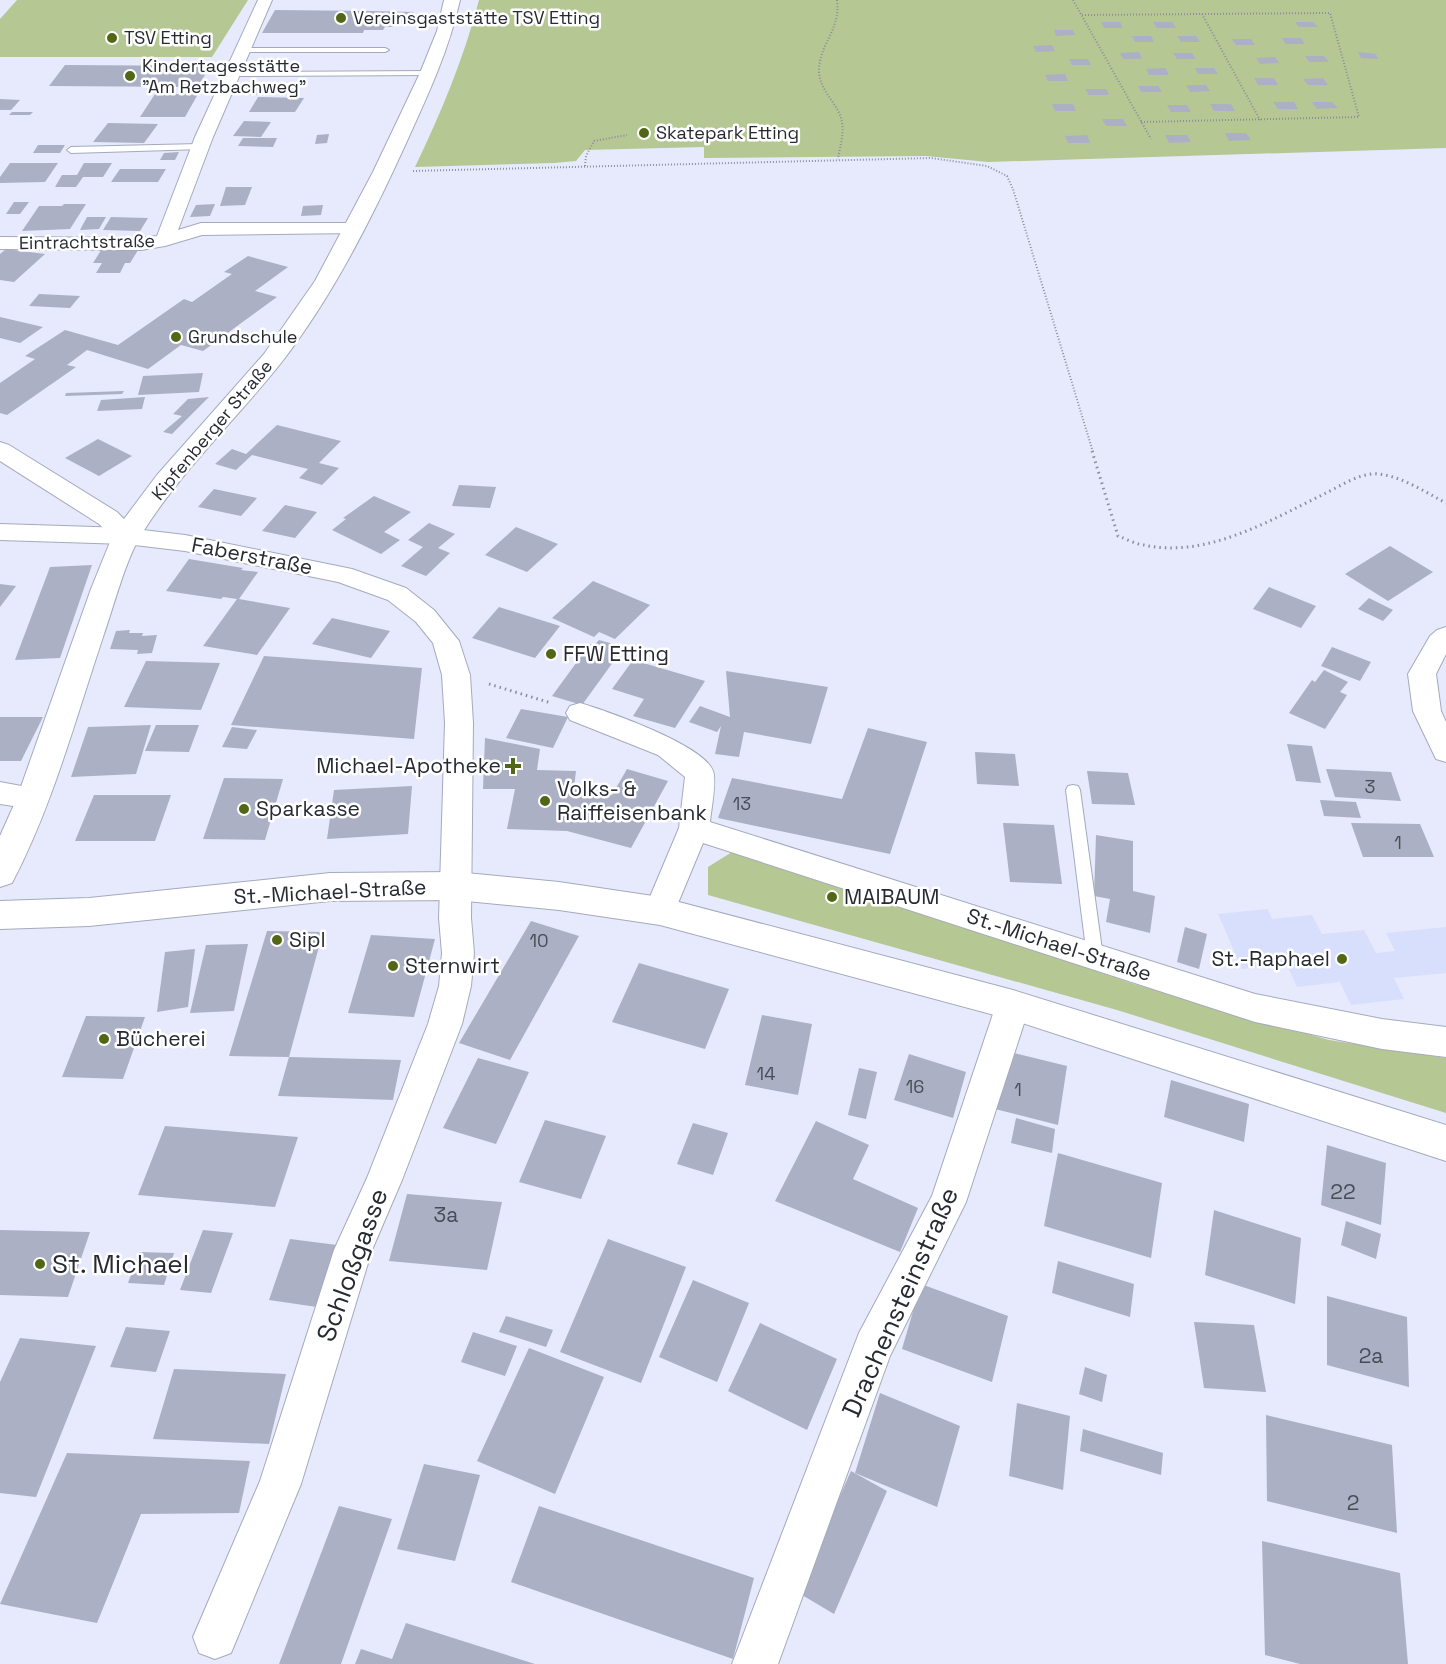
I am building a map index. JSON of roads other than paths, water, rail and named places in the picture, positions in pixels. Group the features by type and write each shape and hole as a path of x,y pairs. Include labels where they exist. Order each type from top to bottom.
{"street":[{"path":"165,240 200,147 265,0"},
{"name":"Kipfenberger Straße","path":"0,874 33,798 105,589 126,536 166,480 246,390 298,324 326,281 383,172 429,73 445,31 452,0"},
{"name":"Eintrachtstraße","path":"0,243 141,244 165,240 201,229 352,229"},
{"path":"0,450 108,518 126,536"},
{"name":"Faberstraße","path":"0,532 126,536 185,543 343,574 397,594 425,616 446,641 456,675 459,723 456,886"},
{"path":"1446,636 1439,642 1422,674 1427,711 1446,752"},
{"path":"580,713 668,748 700,773 694,828 660,912"},
{"path":"0,793 33,798"},
{"name":"St.-Michael-Straße","path":"694,828 1255,1008 1382,1034 1446,1042"},
{"name":"St.-Michael-Straße","path":"0,915 90,912 330,887 456,886 559,896 660,912 1013,1005 1446,1144"},
{"name":"Schloßgasse","path":"215,1637 280,1484 353,1250 384,1180 445,1024 457,964 456,886"},
{"name":"Drachensteinstraße","path":"755,1664 873,1347 948,1202 1013,1005"}],"lane":[{"path":"242,50 324,62 429,73"},
{"path":"232,74 324,62 385,50"},
{"path":"71,150 200,147"},
{"path":"1073,790 1095,957"}],"place":[{"name":"Vereinsgaststätte TSV Etting","path":"341,18"},
{"name":"TSV Etting","path":"112,38"},
{"name":"Kindertagesstätte \"Am Retzbachweg\"","path":"130,76"},
{"name":"Skatepark Etting","path":"644,133"},
{"name":"Grundschule","path":"176,337"},
{"name":"FFW Etting","path":"551,654"},
{"name":"Michael-Apotheke","path":"513,766"},
{"name":"Volks- & Raiffeisenbank","path":"545,801"},
{"name":"Sparkasse","path":"244,809"},
{"name":"MAIBAUM","path":"832,897"},
{"name":"Sipl","path":"277,940"},
{"name":"St.-Raphael","path":"1342,959"},
{"name":"Sternwirt","path":"393,966"},
{"name":"Bücherei","path":"104,1039"},
{"name":"St. Michael","path":"40,1264"}]}
